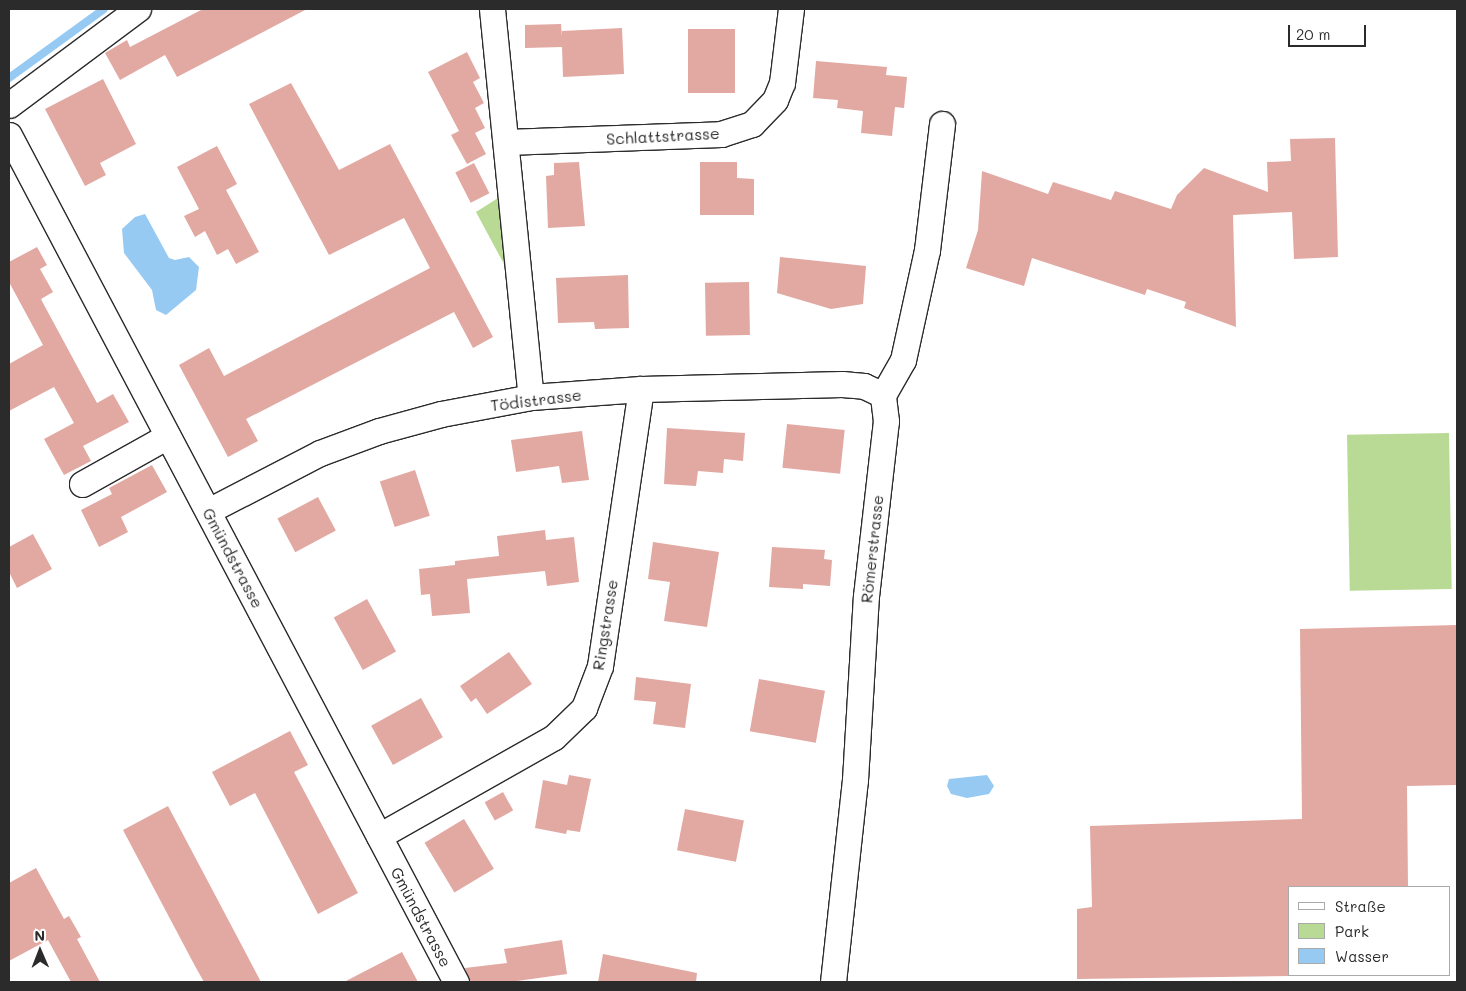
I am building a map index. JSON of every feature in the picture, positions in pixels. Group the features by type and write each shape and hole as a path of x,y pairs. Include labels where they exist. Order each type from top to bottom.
{"street":[{"path":"9,105 138,9"},
{"path":"492,9 531,397"},
{"name":"Schlattstrasse","path":"506,142 721,134 752,124 775,100 782,83 791,9"},
{"path":"883,396 902,360 927,250 942,124"},
{"name":"Gmündstrasse","path":"9,135 456,982"},
{"name":"Tödistrasse","path":"208,511 320,453 379,431 441,414 531,397 641,389 842,384 864,386 883,396"},
{"name":"Ringstrasse","path":"379,836 554,737 584,708 600,666 641,389"},
{"name":"Römerstrasse","path":"833,982 855,780 866,596 886,420 883,396"},
{"path":"82,484 168,436"}],"green space":[{"path":"498,198 505,266 476,212"},
{"path":"1449,433 1452,589 1350,591 1347,435"}],"water":[{"path":"145,214 169,258 175,260 189,257 199,267 196,290 166,315 156,310 152,290 124,253 122,229 135,217"},
{"path":"987,775 994,786 989,794 967,798 951,794 947,786 949,779"}],"building":[{"path":"203,9 307,9 177,77 165,55 120,80 105,53 127,40 130,47"},
{"path":"561,24 562,37 562,31 622,28 624,74 563,77 562,47 525,48 525,25"},
{"path":"688,29 735,29 735,93 688,93"},
{"path":"467,52 480,78 473,82 484,103 475,108 485,128 475,133 486,154 467,164 451,135 459,131 428,72"},
{"path":"816,61 887,67 886,75 907,77 904,108 895,107 892,136 861,133 863,111 837,108 838,100 813,98"},
{"path":"103,79 136,144 100,163 106,175 85,186 45,109"},
{"path":"291,83 339,170 390,144 493,337 473,348 454,312 246,419 258,441 228,457 179,365 209,348 224,376 430,268 404,218 329,255 249,104"},
{"path":"1335,138 1338,257 1294,259 1292,212 1233,215 1236,327 1184,308 1186,302 1147,289 1145,295 1032,258 1024,286 966,268 978,230 982,171 1048,194 1053,182 1111,200 1115,191 1171,209 1177,195 1204,168 1268,192 1267,162 1291,161 1290,139"},
{"path":"217,146 237,184 226,190 259,252 236,264 228,249 217,255 205,231 195,237 184,216 199,209 177,167"},
{"path":"579,162 585,226 548,228 546,176 554,175 554,163"},
{"path":"700,162 737,162 737,178 754,179 754,215 700,215"},
{"path":"474,163 489,193 471,203 455,173"},
{"path":"37,247 47,265 40,269 53,292 41,299 43,303 97,403 113,394 129,422 83,446 91,461 64,475 44,439 74,423 54,387 9,411 9,364 43,345 9,282 9,262"},
{"path":"780,257 866,266 863,304 831,309 777,293"},
{"path":"628,275 629,328 595,329 594,322 558,323 556,278"},
{"path":"749,282 750,335 706,336 705,283"},
{"path":"787,424 845,430 840,474 782,468"},
{"path":"667,428 745,433 743,461 724,459 723,473 698,471 696,486 664,484"},
{"path":"582,431 589,480 562,483 559,466 516,472 511,440"},
{"path":"152,465 167,492 121,517 128,532 99,547 81,510 112,494 109,488"},
{"path":"415,470 430,516 395,527 380,481"},
{"path":"318,497 336,531 295,552 277,519"},
{"path":"545,530 546,540 574,537 579,582 547,586 545,571 467,579 470,613 432,616 430,594 421,595 419,569 455,565 455,561 499,556 497,536"},
{"path":"33,534 52,569 17,588 9,572 9,547"},
{"path":"653,542 719,552 707,627 664,621 670,582 648,579"},
{"path":"772,547 825,550 824,559 832,560 830,586 803,584 803,589 769,587"},
{"path":"367,599 396,651 363,670 334,617"},
{"path":"1457,625 1457,785 1407,786 1408,886 1288,886 1288,976 1290,976 1077,979 1077,909 1092,907 1090,826 1302,819 1300,629"},
{"path":"509,652 532,684 487,714 476,698 471,702 460,686"},
{"path":"636,677 691,684 685,728 653,724 656,702 634,700"},
{"path":"759,679 825,691 816,743 750,731"},
{"path":"421,698 443,737 393,765 371,726"},
{"path":"290,731 308,765 294,772 358,893 318,914 255,793 230,806 212,772"},
{"path":"569,775 591,779 580,832 567,830 566,834 535,828 543,780 567,785"},
{"path":"503,792 513,810 495,821 485,802"},
{"path":"168,806 261,982 204,982 123,830"},
{"path":"685,809 744,820 736,862 677,850"},
{"path":"464,819 494,869 454,892 425,843"},
{"path":"36,868 64,919 69,916 81,937 77,939 100,982 71,982 48,940 9,961 9,883"},
{"path":"562,940 567,974 510,982 470,982 465,968 507,963 504,949"},
{"path":"402,952 418,982 344,982"},
{"path":"603,954 697,973 696,982 598,982"}],"waterway":[{"path":"9,78 104,9"}]}
